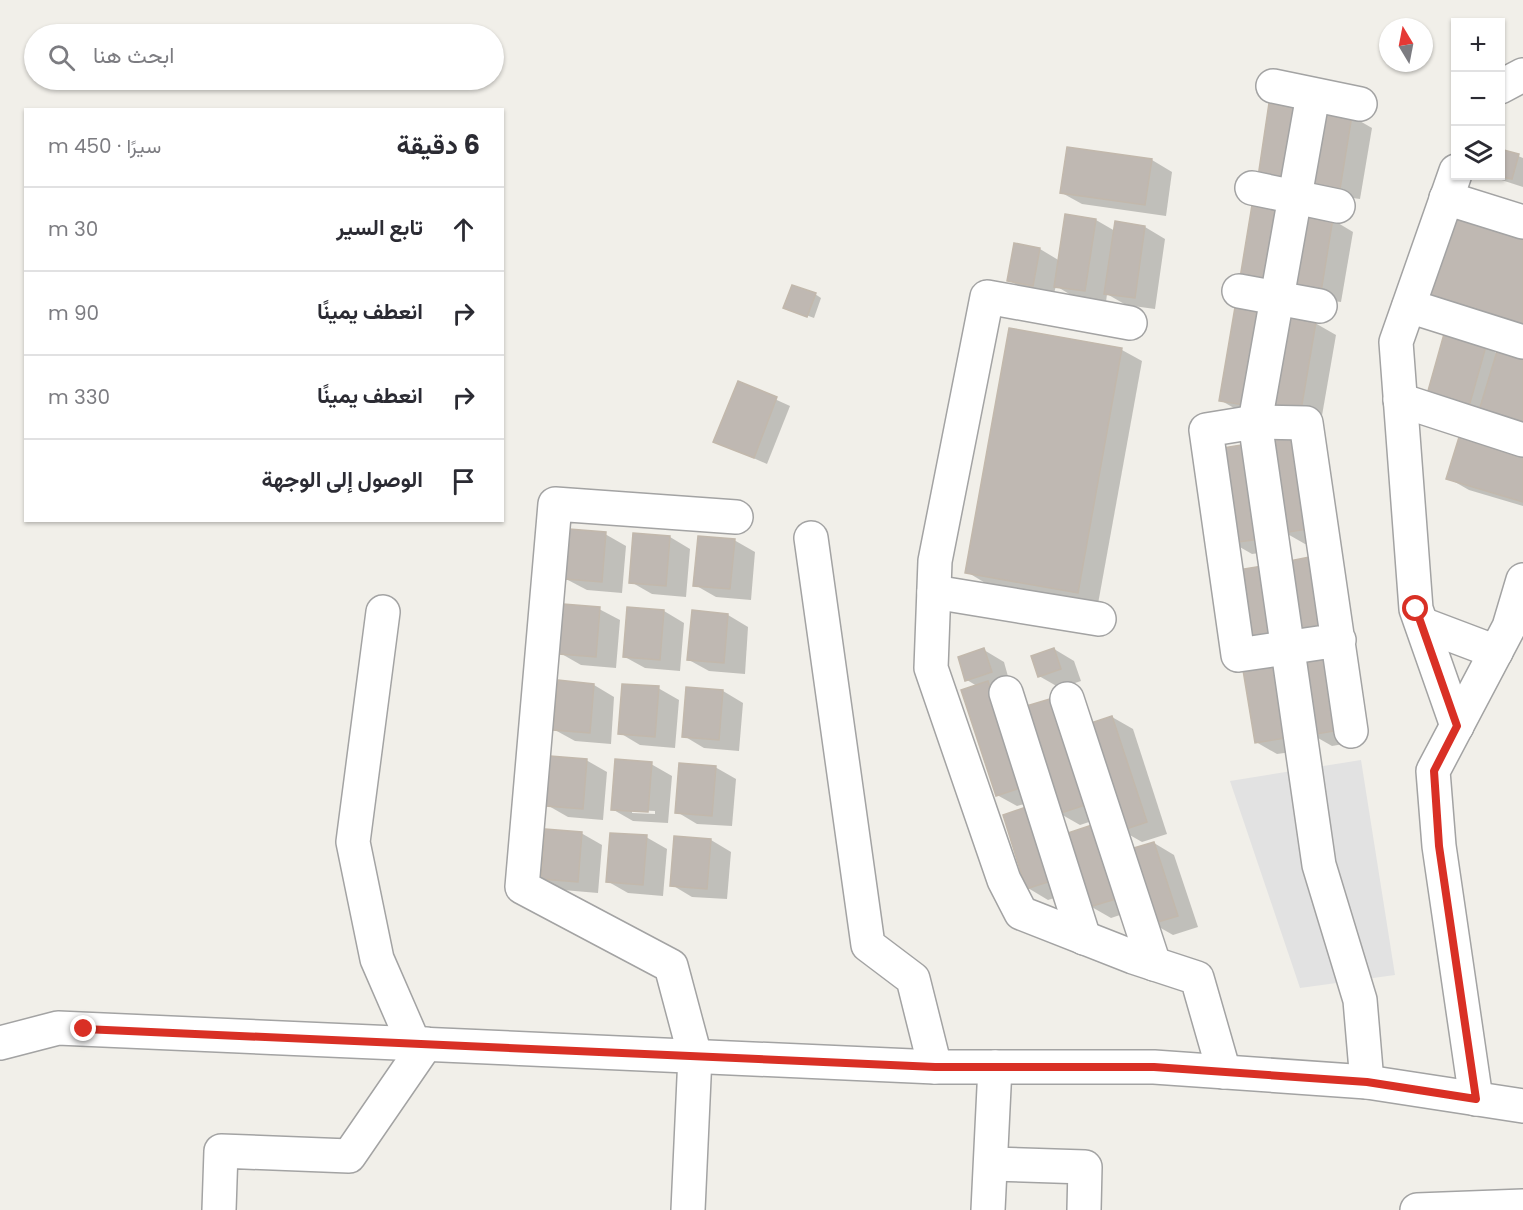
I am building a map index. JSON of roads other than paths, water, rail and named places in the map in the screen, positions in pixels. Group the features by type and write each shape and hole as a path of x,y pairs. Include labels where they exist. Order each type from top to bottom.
{"lane":[{"path":"1505,84 1523,75"},
{"path":"1273,86 1360,104"},
{"path":"1314,95 1255,422 1319,865 1360,1000 1367,1082"},
{"path":"1457,726 1416,609 1396,342 1451,184 1523,222"},
{"path":"1252,188 1338,206"},
{"path":"1239,291 1320,306"},
{"path":"1130,323 987,297 935,561 931,668 1004,880 1021,913 1197,978 1224,1072"},
{"path":"1409,306 1523,342"},
{"path":"1400,400 1523,440"},
{"path":"1339,640 1238,655 1206,430 1255,422 1306,423 1339,640 1351,730"},
{"path":"688,1210 695,1056 671,966 522,887 555,504 736,517"},
{"path":"812,538 868,945 913,979 935,1067"},
{"path":"1476,1099 1439,846 1434,771 1509,627 1523,580"},
{"path":"934,592 1099,619"},
{"path":"383,612 353,842 377,959 420,1044"},
{"path":"1422,624 1496,652"},
{"path":"1006,693 1084,938"},
{"path":"1067,699 1154,964"},
{"path":"0,1043 58,1028 935,1067 1154,1067 1367,1082 1523,1106"},
{"path":"219,1210 221,1151 349,1156 420,1044"},
{"path":"988,1210 996,1067"},
{"path":"991,1164 1085,1167 1084,1210"},
{"path":"1417,1210 1523,1206"}]}
